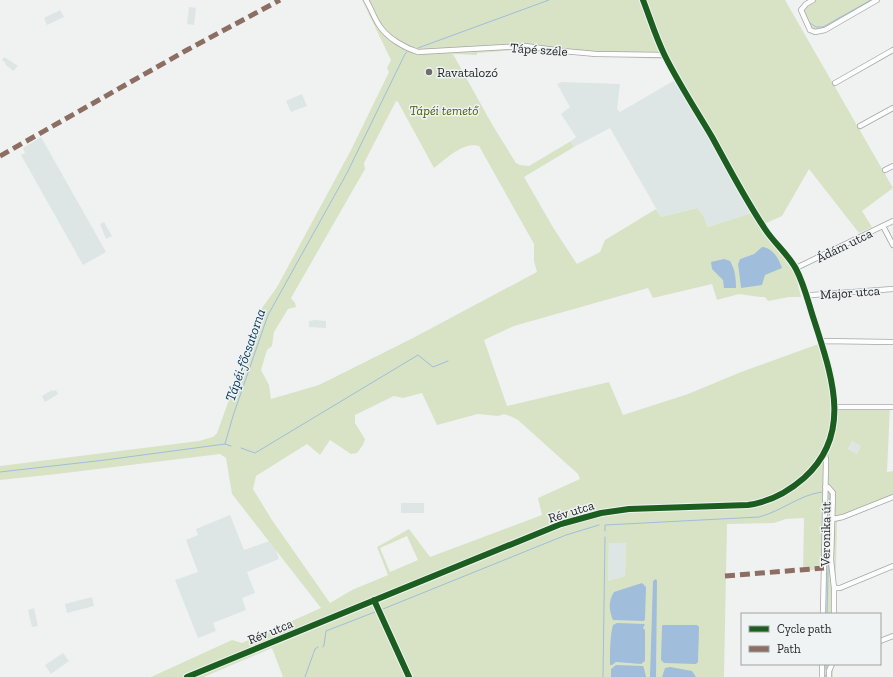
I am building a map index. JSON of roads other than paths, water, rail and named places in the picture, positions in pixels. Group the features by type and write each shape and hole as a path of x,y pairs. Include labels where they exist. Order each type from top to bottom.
{"street":[{"name":"Tápé széle","path":"366,0 382,29 391,38 414,51 423,52 525,46 596,54 665,55"},
{"name":"Rév utca","path":"187,677 504,547 582,518 629,509 748,504 761,502 775,497 792,488 811,471 825,454 830,442 834,406 829,371 796,268 765,229 665,55 643,0"},
{"path":"813,0 806,4 801,10 811,31 821,32 877,0"},
{"path":"835,83 893,50"},
{"path":"860,126 893,108"},
{"path":"885,170 893,166"},
{"name":"Ádám utca","path":"796,268 893,221"},
{"path":"883,226 893,245"},
{"name":"Major utca","path":"806,297 812,295 893,289"},
{"path":"820,341 893,342"},
{"path":"834,406 893,407"},
{"name":"Veronika út","path":"823,613 825,454"},
{"path":"825,487 828,487 833,493 832,560 834,613"},
{"path":"832,519 842,517 893,497"},
{"path":"834,588 840,588 893,566"},
{"path":"374,600 409,677"},
{"path":"881,641 893,636"},
{"path":"822,665 822,677"},
{"path":"829,677 829,671 832,665"},
{"path":"822,671 829,671"}],"water":[{"path":"762,247 769,249 772,252 782,268 765,275 762,285 741,288 738,264 740,259 754,254"},
{"path":"724,259 730,261 733,267 736,288 724,288 723,280 712,269 711,262"},
{"path":"656,579 656,677 650,677 653,581"},
{"path":"642,583 646,587 644,621 613,620 610,606 614,592"},
{"path":"617,623 645,624 643,628 645,630 645,661 641,664 616,662 610,665 612,629 613,625"},
{"path":"663,625 697,625 699,627 698,662 696,664 664,663 661,660"},
{"path":"616,665 643,666 646,677 611,677 611,669"},
{"path":"670,667 692,671 696,677 662,677 665,668"}],"waterway":[{"name":"Tápéi-főcsatorna","path":"418,48 549,0"},
{"path":"810,23 816,27 823,27 871,0"},
{"name":"Tápéi-főcsatorna","path":"225,444 233,416 268,315 347,173 407,52"},
{"path":"241,448 255,453 418,355 433,367 448,361"},
{"name":"Tápéi-főcsatorna","path":"0,472 225,444 231,446"},
{"path":"605,531 605,525 759,517 806,496 822,492"},
{"path":"827,613 830,493"},
{"path":"383,609 566,535 599,525"},
{"path":"603,677 605,537"},
{"path":"323,647 326,631 375,612"},
{"path":"305,677 315,649 318,647"}],"place":[{"name":"Ravatalozó","path":"429,72"}],"park label":[{"name":"Tápéi temető","path":"444,110"}]}
